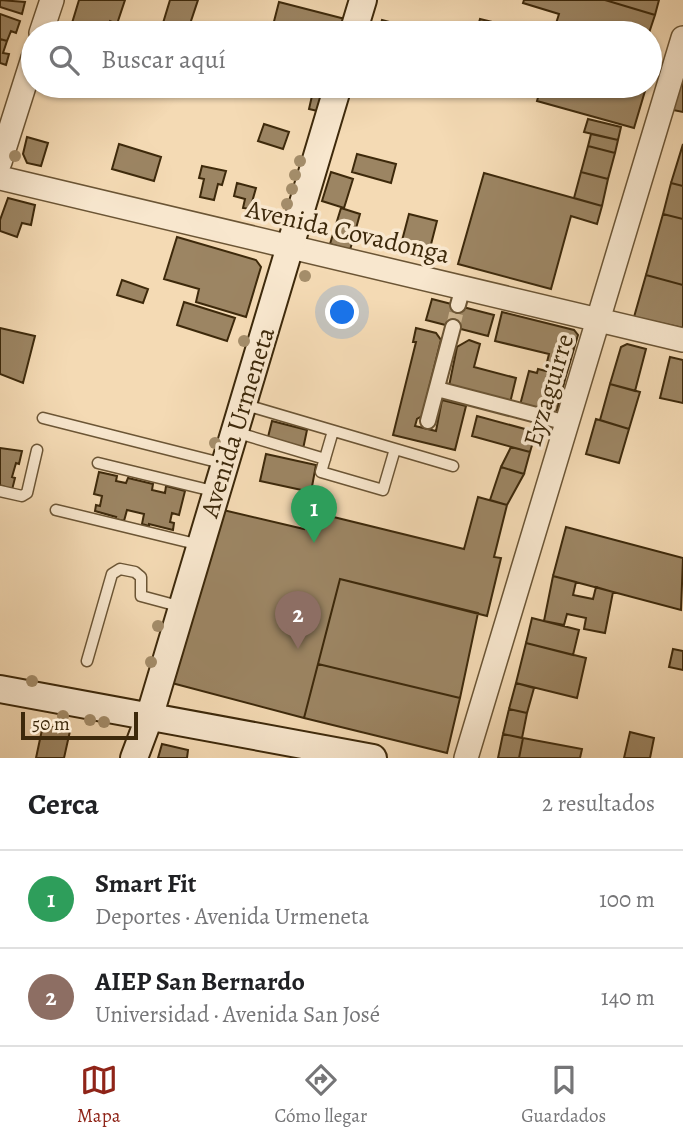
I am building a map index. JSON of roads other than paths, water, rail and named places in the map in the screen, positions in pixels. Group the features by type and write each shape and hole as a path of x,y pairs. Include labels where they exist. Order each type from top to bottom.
{"main road":[{"path":"357,21 363,0"},
{"name":"Avenida Urmeneta","path":"134,758 149,718 334,98"},
{"path":"0,690 373,758"}],"street":[{"path":"45,21 52,0"},
{"name":"Eyzaguirre","path":"466,758 683,38"},
{"path":"0,162 21,96"},
{"name":"Avenida Covadonga","path":"0,178 290,246 461,296 598,320 683,340"},
{"path":"428,421 453,327"},
{"path":"436,389 567,423"}],"lane":[{"path":"243,404 453,466"},
{"path":"43,418 225,464"},
{"path":"333,431 321,472 383,490 395,449"},
{"path":"235,432 325,459"},
{"path":"0,491 18,496 27,493 37,450"},
{"path":"98,463 217,492"},
{"path":"56,510 201,545"},
{"path":"87,661 112,574 120,569 135,572 141,578 141,596 182,607"}],"tunnel":[{"path":"453,327 458,305"}],"place":[{"name":"Smart Fit","path":"314,543"},
{"name":"AIEP San Bernardo","path":"298,649"}]}
